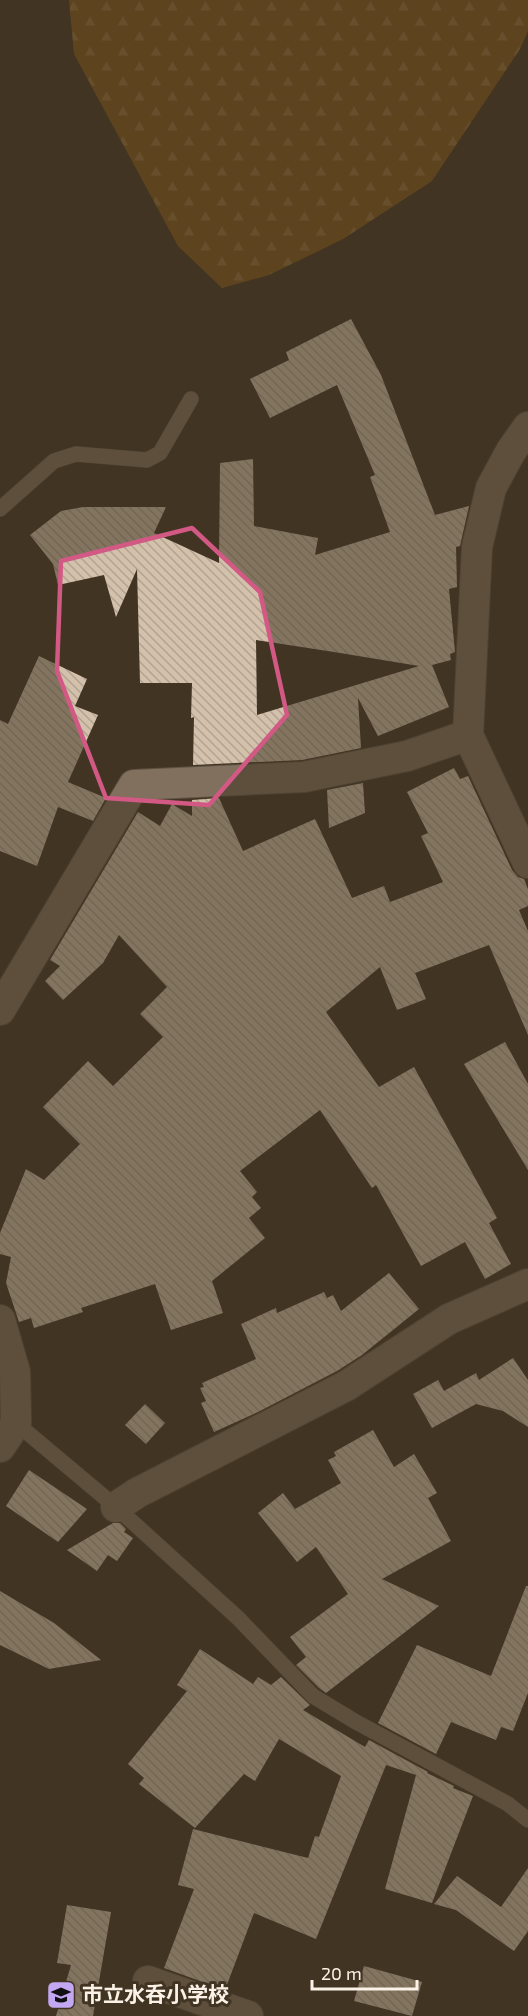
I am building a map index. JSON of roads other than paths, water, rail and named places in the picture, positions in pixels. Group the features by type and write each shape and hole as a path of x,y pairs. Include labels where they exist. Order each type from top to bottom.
{"street":[{"path":"528,427 491,488 477,547 468,735 528,863"},
{"path":"0,1010 134,785 304,777 407,756 468,735"},
{"path":"116,1507 136,1493 346,1386 449,1318 528,1284"},
{"path":"0,1320 15,1372 8,1435"},
{"path":"148,1981 248,2016"}],"lane":[{"path":"0,509 54,461 76,454 147,460 160,453 191,399"},
{"path":"8,1435 116,1507 238,1618 314,1696 356,1722 508,1804 528,1820"}],"place":[{"name":"市立水呑小学校","path":"61,1995"}]}
